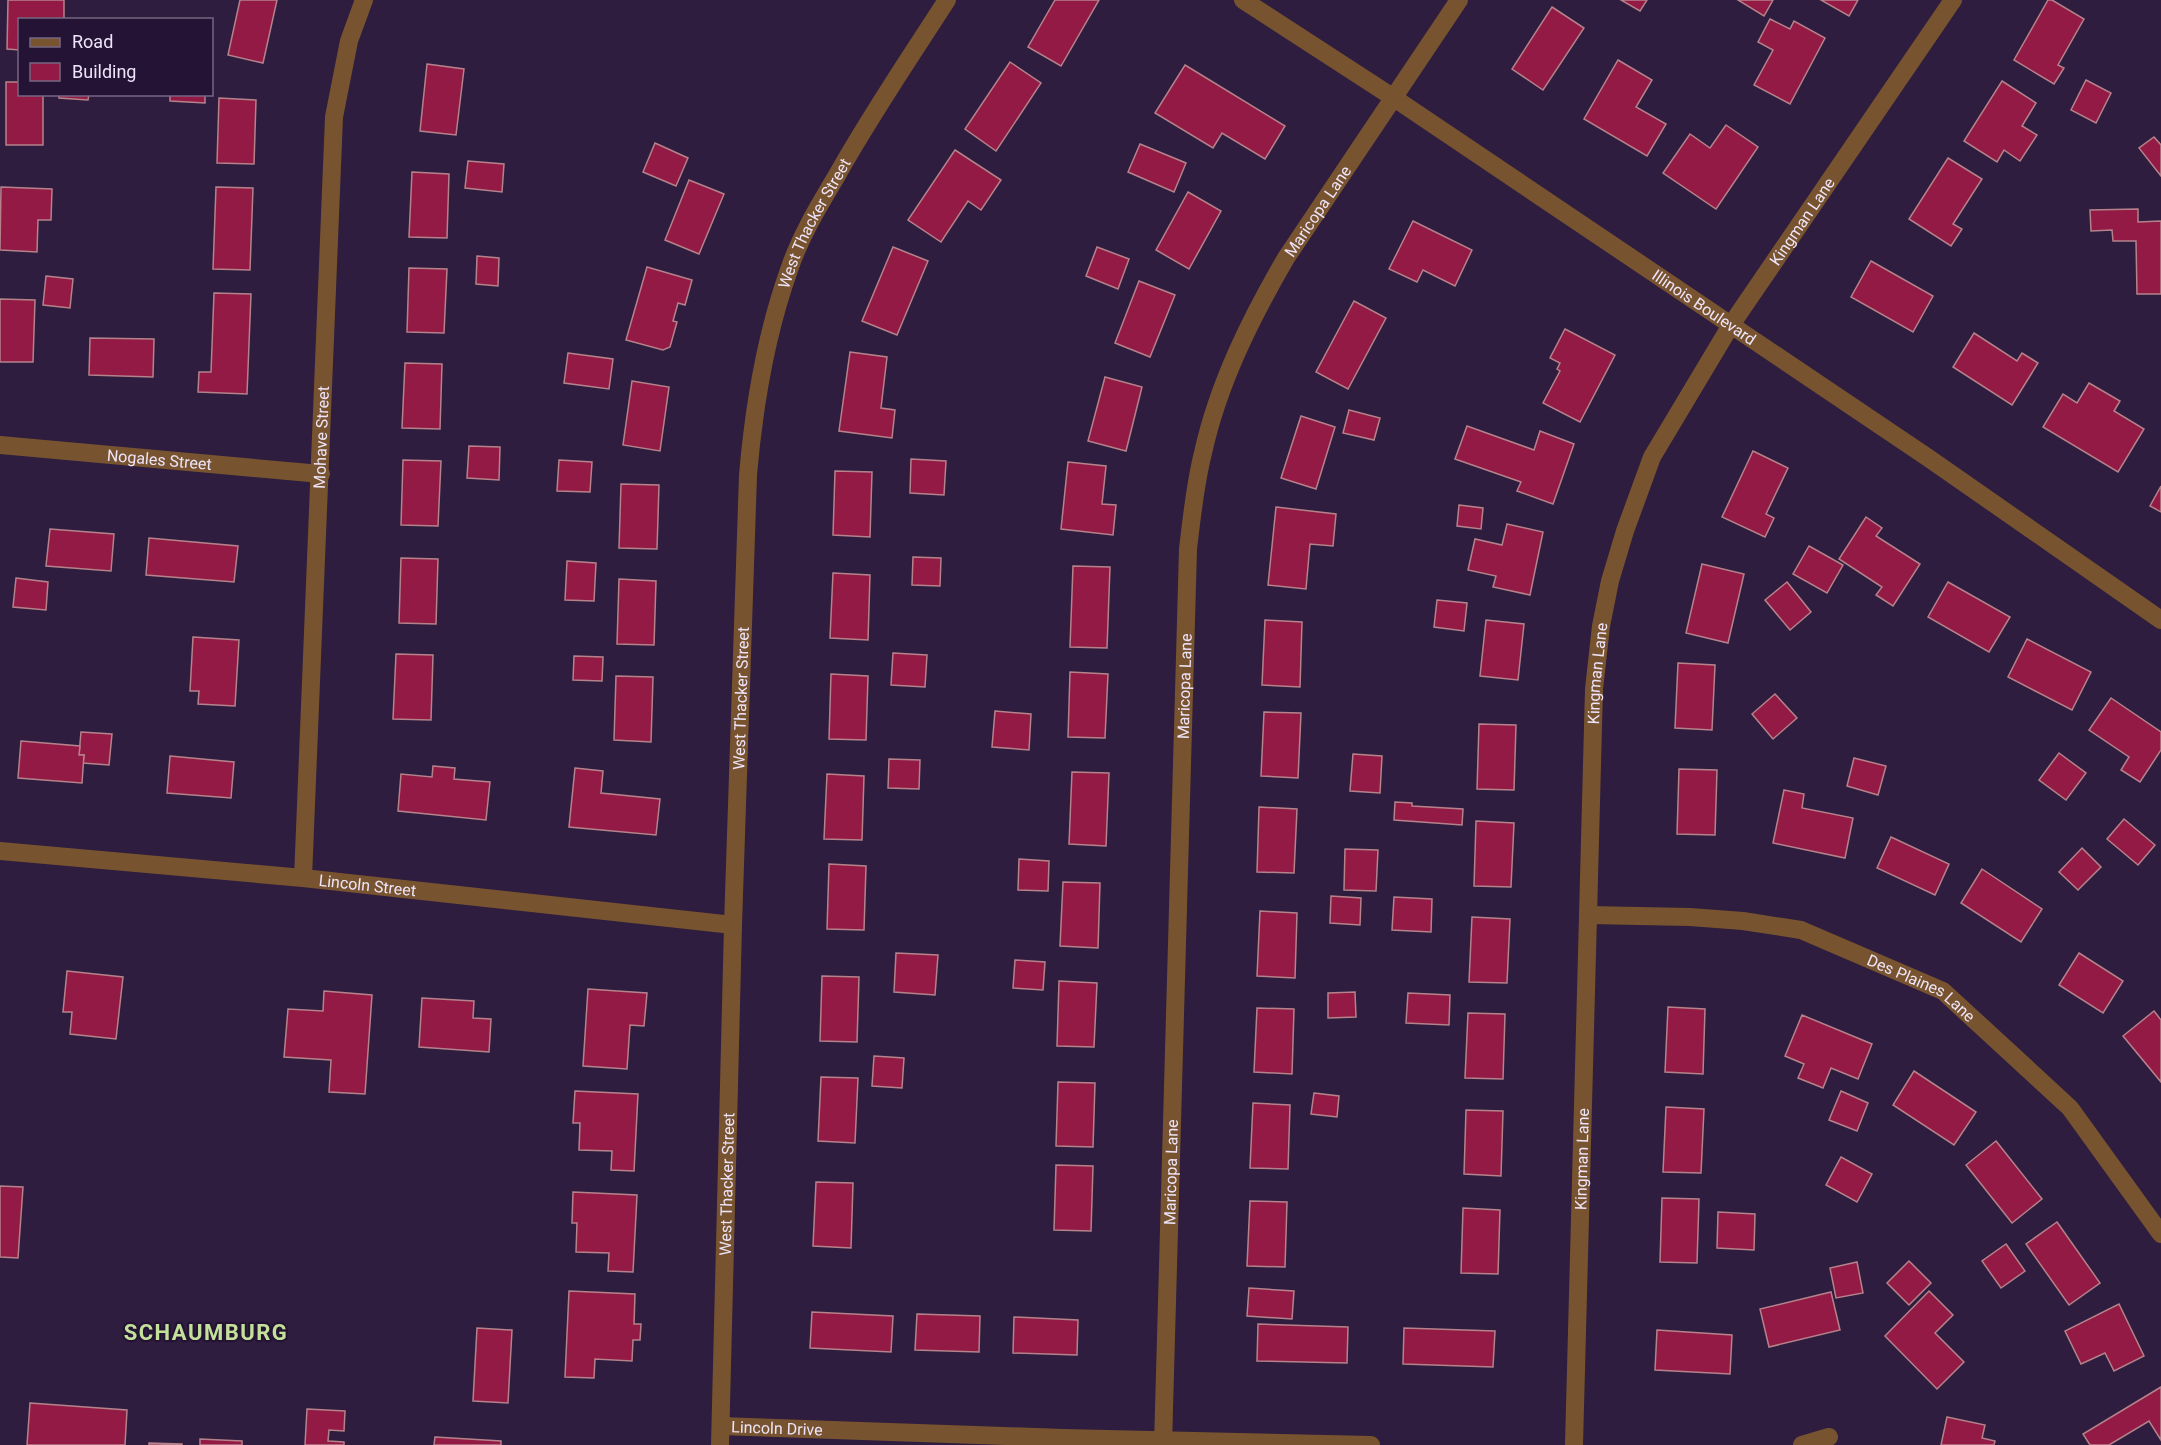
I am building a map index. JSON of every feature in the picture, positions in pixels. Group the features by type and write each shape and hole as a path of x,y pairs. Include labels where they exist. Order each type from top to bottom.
{"street":[{"name":"Mohave Street","path":"303,878 334,117 349,41 364,0"},
{"name":"West Thacker Street","path":"720,1445 733,925 748,475 753,415 760,371 789,270 813,216 855,142 947,0"},
{"name":"Illinois Boulevard","path":"1243,0 1394,98 1731,325 2019,520 2161,620"},
{"name":"Maricopa Lane","path":"1163,1442 1188,549 1194,495 1213,415 1231,367 1264,296 1286,258 1459,0"},
{"name":"Kingman Lane","path":"1574,1445 1594,689 1601,626 1610,581 1625,531 1652,457 1731,325 1953,0"},
{"name":"Nogales Street","path":"0,445 321,474"},
{"name":"Lincoln Street","path":"0,851 303,878 733,925"},
{"name":"Des Plaines Lane","path":"1588,915 1722,920 1801,930 1943,991 2070,1108 2161,1234"},
{"name":"Lincoln Drive","path":"721,1426 1163,1442 1371,1445"},
{"path":"1802,1445 1829,1437"}],"building":[{"path":"8,0 64,0 64,18 18,18 18,50 7,49"},
{"path":"240,0 277,0 263,63 228,55"},
{"path":"1055,0 1099,0 1061,66 1028,47"},
{"path":"1621,0 1647,0 1640,11"},
{"path":"1738,0 1773,0 1764,16"},
{"path":"1821,0 1858,0 1849,16"},
{"path":"2048,0 2052,0 2084,19 2058,65 2064,68 2054,84 2014,60"},
{"path":"1552,7 1584,28 1543,90 1512,69"},
{"path":"1770,19 1790,29 1794,21 1825,38 1790,104 1754,85 1773,50 1758,42"},
{"path":"1618,60 1652,80 1636,107 1666,124 1647,156 1584,119"},
{"path":"1010,62 1041,83 996,151 965,129"},
{"path":"427,64 464,69 456,135 420,131"},
{"path":"1185,65 1285,126 1265,159 1222,133 1213,148 1155,113"},
{"path":"2086,80 2111,93 2096,123 2071,110"},
{"path":"2002,81 2036,103 2022,126 2037,135 2020,161 2004,150 1997,162 1964,141"},
{"path":"6,82 18,82 18,96 43,96 43,145 6,145"},
{"path":"59,96 89,96 88,100 59,98"},
{"path":"170,96 205,96 205,103 170,101"},
{"path":"219,98 256,100 254,164 217,163"},
{"path":"1726,125 1758,147 1716,209 1663,173 1690,134 1710,148"},
{"path":"2154,137 2161,145 2161,176 2139,148"},
{"path":"655,143 688,158 676,186 643,172"},
{"path":"1140,144 1186,163 1174,192 1128,172"},
{"path":"955,150 1001,180 981,210 968,201 941,242 908,220"},
{"path":"1948,158 1982,179 1953,224 1962,229 1951,246 1909,219"},
{"path":"468,161 504,164 502,192 465,188"},
{"path":"412,172 449,174 447,238 409,237"},
{"path":"689,180 724,194 699,254 665,240"},
{"path":"1,187 52,189 51,220 38,220 37,252 0,250"},
{"path":"216,187 253,188 250,270 213,269"},
{"path":"1188,192 1221,211 1189,269 1156,250"},
{"path":"2138,209 2138,222 2161,221 2161,294 2137,294 2136,241 2113,241 2112,230 2091,231 2090,210"},
{"path":"1413,221 1472,250 1455,286 1423,270 1417,282 1389,269"},
{"path":"893,247 928,261 897,335 862,321"},
{"path":"1097,247 1129,259 1118,289 1086,276"},
{"path":"477,256 499,258 498,286 476,284"},
{"path":"1871,261 1933,296 1913,332 1851,297"},
{"path":"647,267 692,280 685,305 678,303 673,321 677,322 670,347 663,350 626,340"},
{"path":"409,268 447,269 444,333 407,332"},
{"path":"46,276 73,279 70,308 43,305"},
{"path":"1139,281 1175,295 1150,357 1115,343"},
{"path":"214,293 251,294 247,394 198,392 199,372 211,372"},
{"path":"0,299 35,300 33,362 0,362"},
{"path":"1354,301 1386,318 1348,389 1316,372"},
{"path":"1565,329 1615,355 1580,422 1543,403 1560,371 1557,369 1560,363 1550,358"},
{"path":"1974,333 2017,361 2022,353 2038,363 2012,405 1953,367"},
{"path":"90,338 154,339 153,377 89,375"},
{"path":"850,352 887,357 881,408 895,410 892,438 839,431"},
{"path":"568,353 613,359 609,389 564,383"},
{"path":"405,363 442,364 440,429 402,428"},
{"path":"1105,377 1142,387 1126,451 1088,441"},
{"path":"632,381 669,387 660,451 623,445"},
{"path":"2089,383 2120,401 2114,411 2144,429 2118,472 2043,427 2063,394 2077,403"},
{"path":"1349,410 1380,418 1374,440 1343,433"},
{"path":"1301,416 1335,427 1316,489 1281,478"},
{"path":"1467,426 1534,450 1540,431 1574,444 1553,504 1517,491 1521,482 1455,459"},
{"path":"469,446 500,447 499,480 467,478"},
{"path":"1753,451 1788,468 1766,514 1774,518 1765,537 1722,517"},
{"path":"911,459 946,461 944,495 910,493"},
{"path":"403,460 441,461 438,526 401,525"},
{"path":"559,460 592,462 590,492 557,491"},
{"path":"1068,462 1106,466 1102,504 1116,505 1113,535 1061,529"},
{"path":"835,471 872,472 870,537 833,535"},
{"path":"621,484 659,485 657,549 619,548"},
{"path":"2161,486 2161,512 2150,506"},
{"path":"1459,505 1483,508 1481,529 1457,526"},
{"path":"1276,507 1336,514 1333,546 1310,544 1306,589 1268,585"},
{"path":"1866,517 1882,528 1876,536 1920,564 1893,606 1876,595 1882,587 1839,559"},
{"path":"1507,524 1543,532 1530,595 1493,587 1496,576 1468,570 1475,539 1502,545"},
{"path":"50,529 114,534 111,571 46,566"},
{"path":"149,538 238,546 234,582 146,575"},
{"path":"1809,546 1843,565 1827,593 1793,574"},
{"path":"913,557 941,558 940,586 912,585"},
{"path":"401,558 438,559 436,624 399,623"},
{"path":"567,561 596,563 594,601 565,600"},
{"path":"1702,564 1744,574 1728,643 1686,633"},
{"path":"1073,566 1110,567 1107,648 1070,647"},
{"path":"833,573 870,575 868,640 830,638"},
{"path":"16,578 48,582 46,610 13,607"},
{"path":"619,579 656,581 654,645 617,644"},
{"path":"1787,582 1811,612 1790,630 1765,600"},
{"path":"1948,582 2010,617 1989,652 1928,617"},
{"path":"1437,600 1467,603 1464,631 1434,627"},
{"path":"1265,620 1302,622 1300,687 1262,685"},
{"path":"1486,620 1524,624 1518,680 1480,676"},
{"path":"193,637 239,640 235,706 198,704 199,691 190,691"},
{"path":"2027,639 2091,672 2072,710 2008,677"},
{"path":"893,653 927,655 925,687 891,685"},
{"path":"396,654 433,655 431,720 393,719"},
{"path":"574,656 603,657 602,681 573,680"},
{"path":"1678,663 1715,665 1712,730 1675,728"},
{"path":"1070,672 1108,674 1105,738 1068,737"},
{"path":"831,674 868,676 866,740 829,739"},
{"path":"616,676 653,677 651,742 614,740"},
{"path":"1775,694 1797,718 1773,739 1752,714"},
{"path":"2111,698 2161,732 2161,750 2140,782 2121,770 2129,757 2089,730"},
{"path":"995,711 1031,714 1029,750 992,747"},
{"path":"1264,712 1301,713 1298,778 1261,776"},
{"path":"1479,724 1516,725 1514,790 1477,789"},
{"path":"81,732 112,734 109,765 83,763 84,755 79,755"},
{"path":"21,741 80,746 79,755 84,755 82,783 18,778"},
{"path":"2059,753 2086,773 2066,800 2039,780"},
{"path":"1353,754 1382,756 1380,793 1350,791"},
{"path":"170,756 234,762 231,798 167,793"},
{"path":"1854,758 1886,766 1878,795 1847,786"},
{"path":"889,759 920,760 919,789 888,788"},
{"path":"433,766 455,768 454,779 490,782 486,820 398,811 401,774 432,777"},
{"path":"575,768 603,771 601,793 660,799 656,835 569,827"},
{"path":"1679,769 1717,770 1715,835 1677,834"},
{"path":"1072,772 1109,773 1106,846 1069,844"},
{"path":"827,774 864,776 862,840 824,839"},
{"path":"1784,790 1804,794 1802,808 1853,818 1845,858 1773,843"},
{"path":"1395,802 1412,803 1412,806 1463,809 1462,825 1394,820"},
{"path":"1259,807 1297,809 1294,873 1257,872"},
{"path":"2124,819 2155,845 2138,865 2107,839"},
{"path":"1476,821 1514,823 1511,887 1474,886"},
{"path":"1891,837 1949,864 1935,895 1877,868"},
{"path":"2082,848 2101,867 2078,890 2059,872"},
{"path":"1345,849 1378,850 1376,891 1344,890"},
{"path":"1019,859 1049,861 1048,891 1018,890"},
{"path":"829,864 866,866 864,930 827,929"},
{"path":"1982,869 2042,909 2021,942 1961,903"},
{"path":"1063,882 1100,883 1098,948 1060,946"},
{"path":"1331,896 1361,898 1360,925 1330,923"},
{"path":"1394,897 1432,899 1431,932 1392,930"},
{"path":"1260,911 1297,913 1295,978 1257,976"},
{"path":"1472,917 1510,919 1507,983 1469,982"},
{"path":"896,953 938,955 935,995 894,992"},
{"path":"2079,953 2123,981 2103,1013 2059,985"},
{"path":"1015,960 1045,962 1043,990 1013,988"},
{"path":"67,971 123,977 116,1039 70,1034 72,1012 63,1012"},
{"path":"822,976 859,977 857,1042 820,1041"},
{"path":"1059,981 1097,983 1094,1047 1057,1046"},
{"path":"588,989 647,993 644,1026 630,1025 627,1069 583,1066"},
{"path":"324,991 372,995 365,1094 329,1092 331,1060 284,1057 288,1009 323,1011"},
{"path":"1355,992 1356,1017 1328,1018 1328,993"},
{"path":"1408,993 1450,995 1449,1025 1406,1023"},
{"path":"422,998 474,1001 473,1018 491,1019 489,1052 419,1047"},
{"path":"1668,1007 1705,1009 1703,1074 1665,1072"},
{"path":"1257,1008 1294,1009 1292,1074 1254,1072"},
{"path":"2154,1011 2161,1020 2161,1082 2123,1036"},
{"path":"1468,1013 1505,1014 1503,1079 1465,1078"},
{"path":"1802,1015 1872,1044 1858,1079 1831,1068 1823,1088 1798,1078 1804,1064 1785,1056"},
{"path":"874,1056 904,1058 902,1088 872,1086"},
{"path":"1914,1071 1976,1112 1954,1145 1893,1105"},
{"path":"821,1077 858,1078 855,1143 818,1141"},
{"path":"1058,1082 1095,1083 1093,1147 1056,1146"},
{"path":"575,1091 638,1094 634,1171 611,1170 612,1151 579,1150 580,1123 573,1123"},
{"path":"1841,1091 1868,1103 1857,1131 1829,1120"},
{"path":"1314,1093 1339,1096 1337,1117 1311,1114"},
{"path":"1253,1103 1290,1105 1288,1169 1250,1168"},
{"path":"1666,1107 1704,1109 1701,1173 1663,1172"},
{"path":"1466,1110 1503,1111 1501,1176 1464,1174"},
{"path":"1996,1141 2042,1199 2012,1223 1966,1165"},
{"path":"1841,1157 1872,1174 1857,1202 1826,1185"},
{"path":"1056,1165 1093,1166 1091,1231 1054,1230"},
{"path":"816,1182 853,1183 851,1248 813,1246"},
{"path":"0,1186 23,1187 18,1258 0,1257"},
{"path":"573,1192 637,1195 633,1272 608,1271 609,1253 576,1252 577,1223 572,1223"},
{"path":"1662,1198 1699,1199 1697,1263 1660,1262"},
{"path":"1250,1201 1287,1202 1285,1267 1247,1266"},
{"path":"1463,1208 1500,1210 1498,1274 1461,1273"},
{"path":"1718,1212 1755,1214 1754,1250 1717,1248"},
{"path":"2057,1222 2100,1283 2069,1305 2026,1244"},
{"path":"2006,1244 2025,1271 2001,1288 1982,1261"},
{"path":"1909,1261 1931,1283 1909,1305 1887,1283"},
{"path":"1857,1262 1863,1293 1836,1298 1830,1268"},
{"path":"1249,1288 1294,1291 1292,1319 1247,1316"},
{"path":"569,1291 635,1294 634,1324 641,1324 640,1340 633,1340 632,1361 595,1359 594,1378 565,1377"},
{"path":"1929,1291 1953,1315 1935,1333 1964,1362 1937,1389 1885,1336"},
{"path":"1831,1292 1840,1330 1769,1347 1760,1309"},
{"path":"2119,1304 2144,1356 2114,1371 2105,1353 2081,1364 2065,1331"},
{"path":"812,1312 893,1316 891,1352 810,1348"},
{"path":"917,1314 980,1316 979,1352 915,1350"},
{"path":"1014,1317 1078,1320 1077,1355 1013,1353"},
{"path":"1258,1324 1348,1327 1347,1363 1257,1361"},
{"path":"477,1328 512,1330 508,1403 473,1401"},
{"path":"1404,1328 1495,1331 1493,1367 1403,1364"},
{"path":"1657,1330 1732,1335 1730,1374 1655,1370"},
{"path":"2161,1387 2161,1440 2149,1421 2109,1445 2090,1445 2083,1434"},
{"path":"30,1403 127,1410 125,1445 27,1445"},
{"path":"307,1409 345,1411 344,1431 329,1430 328,1441 344,1442 344,1445 305,1445"},
{"path":"1947,1417 1985,1425 1982,1438 1995,1441 1994,1445 1941,1445"},
{"path":"435,1437 501,1441 501,1445 434,1445"},
{"path":"200,1439 242,1441 242,1445 200,1445"},
{"path":"149,1443 182,1444 182,1445 149,1445"}],"district":[{"name":"SCHAUMBURG","path":"206,1332"}]}
